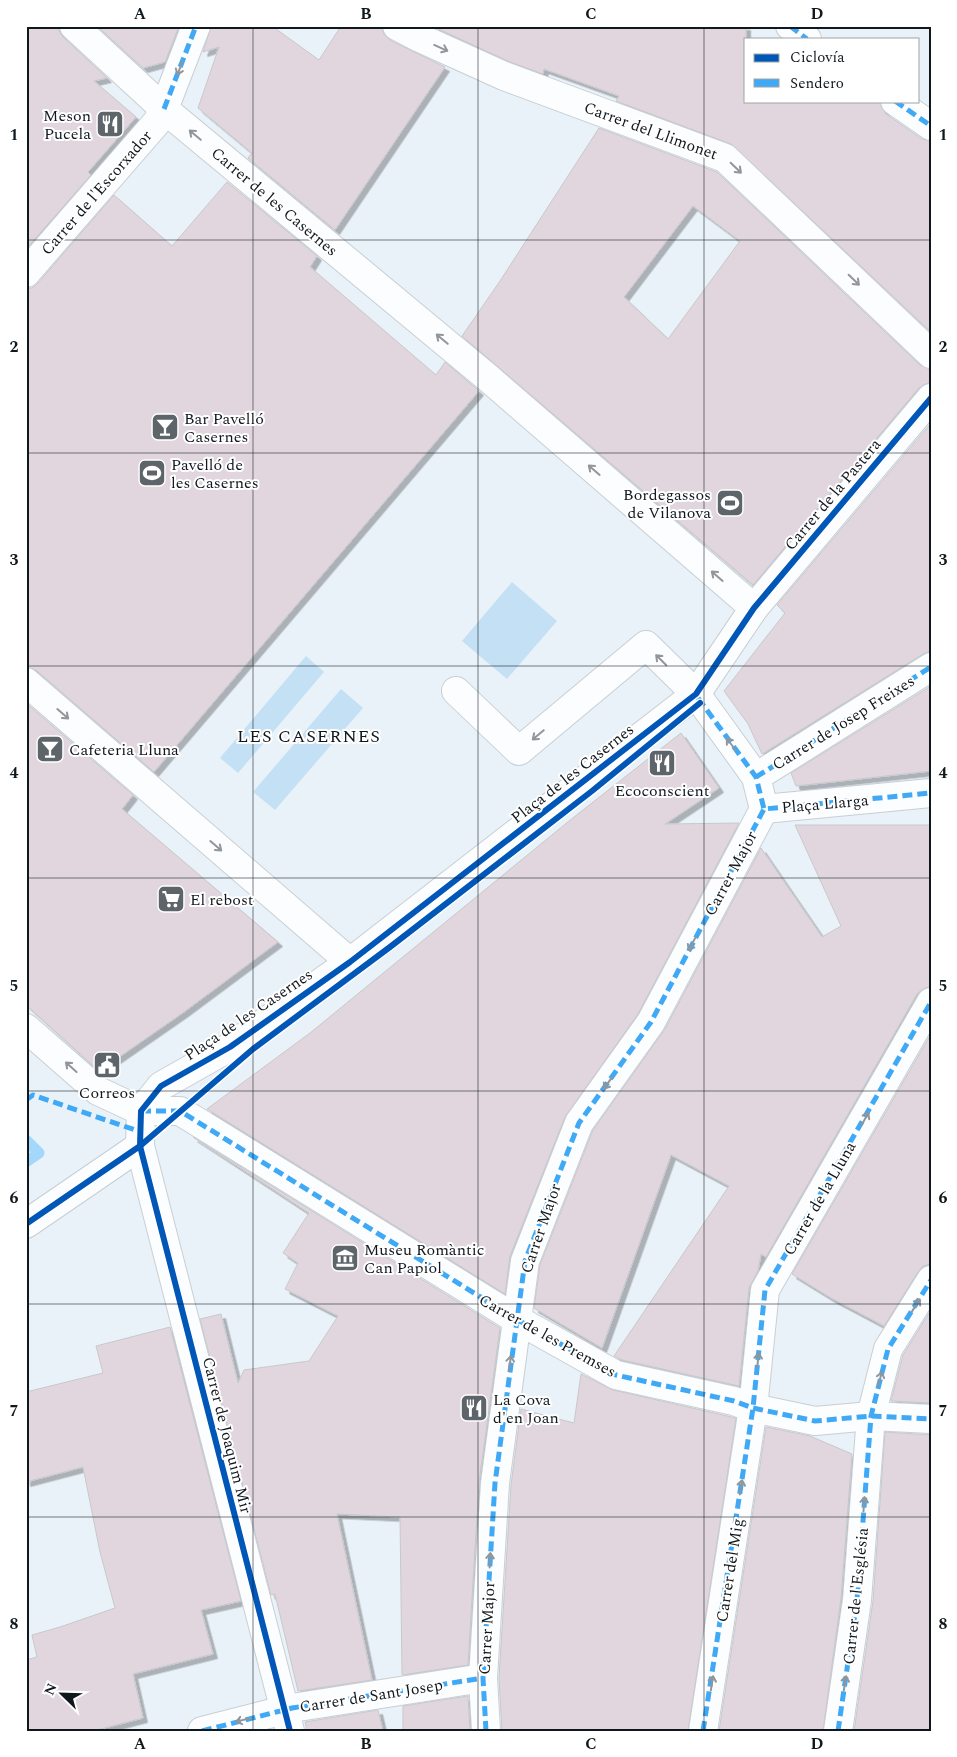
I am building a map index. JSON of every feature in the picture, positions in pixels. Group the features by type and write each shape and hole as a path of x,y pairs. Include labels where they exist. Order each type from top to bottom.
{"street":[{"name":"Carrer de les Casernes","path":"74,26 164,109 480,370 754,608"},
{"name":"Carrer de l'Escorxador","path":"26,273 157,122 164,109 196,26"},
{"name":"Carrer del Llimonet","path":"397,26 504,76 725,158 931,354"},
{"path":"790,26 806,38"},
{"path":"897,102 931,126"},
{"name":"Carrer de la Pastera","path":"754,608 931,398"},
{"name":"Plaça de les Casernes","path":"141,1111 161,1086 230,1047 350,962 696,694 754,608"},
{"name":"Plaça Llarga","path":"456,691 519,752 646,645 696,694 756,777 764,809 931,793"},
{"name":"Carrer de Josep Freixes","path":"756,777 931,667"},
{"path":"26,682 350,962"},
{"name":"Carrer Major","path":"486,1731 483,1678 495,1483 525,1260 579,1123 651,1022 764,809"},
{"name":"Carrer de la Lluna","path":"743,1404 765,1290 931,1002"},
{"path":"26,1028 98,1091 141,1111 140,1146 26,1224"},
{"name":"Carrer de les Premses","path":"141,1111 180,1111 516,1319 616,1375 815,1421 870,1416 931,1419"},
{"name":"Carrer de Joaquim Mir","path":"140,1146 287,1720"},
{"name":"Carrer de l'Església","path":"838,1731 858,1600 870,1416 888,1349 931,1280"},
{"name":"Carrer del Mig","path":"703,1731 743,1404"},
{"name":"Carrer de Sant Josep","path":"202,1731 287,1720 483,1678"}],"shaded area":[{"path":"512,582 557,621 507,679 462,641"},
{"path":"306,656 324,672 238,773 220,758"},
{"path":"341,689 363,708 275,810 253,792"}],"building":[{"path":"26,26 59,26 59,31 63,37 107,78 94,81 136,117 88,172 91,175 26,249"},
{"path":"97,26 179,26 165,62 143,68"},
{"path":"211,26 272,26 319,60 341,26 381,26 384,34 390,40 445,67 335,230 248,158 252,153 198,108 219,47 203,52"},
{"path":"432,26 746,26 746,38 744,38 744,102 879,102 886,114 922,139 931,141 931,332 731,144 616,101 619,96 544,69 543,74 510,62"},
{"path":"599,128 717,172 920,365 931,369 931,383 919,388 753,585 462,336","holes":["693,206 740,241 668,339 624,297"]},
{"name":"Pavelló de les Casernes","path":"227,182 317,256 310,267 436,375 445,362 479,391 154,772 36,670 26,667 26,288 32,288 38,283 114,195 172,246"},
{"path":"931,423 931,651 923,654 762,754 748,724 724,691 785,613 777,605"},
{"path":"931,686 931,771 796,786 791,773"},
{"path":"26,703 133,795 122,809 278,942 184,1012 99,1071 26,1005"},
{"path":"681,733 719,788 665,824 739,823 638,1014 565,1117 510,1256 505,1294 207,1109 310,1033 569,821"},
{"path":"795,825 931,825 931,986 917,994 766,1257 761,1254 758,1271 749,1288 739,1386 622,1360 614,1356 729,1186 671,1155 602,1348 534,1308 540,1265 593,1130 665,1029 761,848 822,937 841,926"},
{"path":"931,1034 931,1264 923,1266 918,1272 884,1326 831,1298 792,1274"},
{"path":"193,1137 500,1328 479,1482 468,1665 402,1675 400,1517 337,1514 372,1680 298,1691 275,1594 271,1595 200,1319 221,1314 238,1383 244,1370 309,1361 338,1316 285,1289 298,1263 283,1253 309,1213"},
{"path":"931,1310 931,1403 891,1401 903,1355"},
{"path":"170,1327 241,1601 201,1610 213,1654 133,1674 143,1718 93,1731 26,1731 26,1660 37,1657 32,1635 115,1608 100,1552 83,1467 26,1482 26,1392 103,1373 96,1346"},
{"path":"581,1374 613,1390 736,1418 688,1731 502,1731 499,1678 511,1485 521,1409 574,1423"},
{"path":"766,1427 810,1436 852,1454 841,1598 823,1731 719,1731"},
{"path":"885,1432 931,1435 931,1731 854,1731 873,1601"},
{"path":"468,1696 470,1731 403,1731 403,1706"},
{"path":"378,1710 383,1731 307,1731 305,1722"}],"waterway":[{"path":"26,1140 39,1153 26,1162"}],"marked path":[{"path":"164,109 196,26"},
{"path":"790,26 806,38"},
{"path":"896,102 931,126"},
{"path":"756,777 931,667"},
{"path":"698,698 756,777 764,809 931,793"},
{"path":"486,1731 483,1678 495,1483 525,1261 579,1123 651,1022 764,809"},
{"path":"703,1731 753,1408 765,1290 931,1002"},
{"path":"26,1100 33,1095 141,1132"},
{"path":"141,1111 180,1111 516,1319 616,1375 815,1421 871,1416 931,1419"},
{"path":"838,1731 857,1600 871,1416 888,1349 931,1280"},
{"path":"202,1731 292,1708 483,1678"}],"cycle path":[{"path":"290,1731 140,1146 141,1111 161,1086 230,1047 350,962 696,694 754,608 931,398"},
{"path":"26,1224 140,1146 253,1049 390,947 592,791 700,703"}],"place":[{"name":"Meson Pucela","path":"110,124"},
{"name":"Bar Pavelló Casernes","path":"165,427"},
{"name":"Pavelló de les Casernes","path":"152,473"},
{"name":"Bordegassos de Vilanova","path":"730,503"},
{"name":"Cafeteria Lluna","path":"50,749"},
{"name":"Ecoconscient","path":"662,763"},
{"name":"El rebost","path":"171,899"},
{"name":"Correos","path":"107,1065"},
{"name":"Museu Romàntic Can Papiol","path":"345,1258"},
{"name":"La Cova d'en Joan","path":"474,1408"}],"district":[{"name":"LES CASERNES","path":"309,736"}]}
